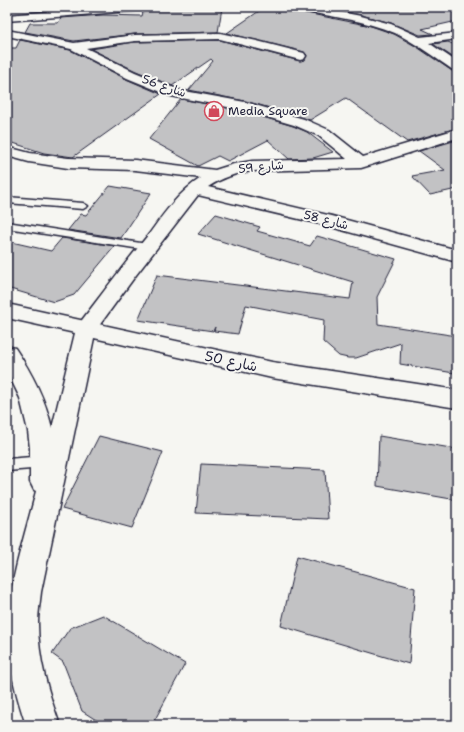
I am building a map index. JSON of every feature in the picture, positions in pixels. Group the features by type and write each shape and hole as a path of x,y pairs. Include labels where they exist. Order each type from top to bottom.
{"street":[{"path":"7,18 143,7"},
{"path":"296,7 375,22 399,31 457,67"},
{"name":"شارع 56","path":"7,33 74,46 164,89 176,93 265,111 311,127 324,133 361,163"},
{"path":"74,46 136,38 220,36 257,44 300,56"},
{"path":"417,41 457,36"},
{"name":"شارع 59","path":"86,329 147,247 194,189 216,175 234,169 266,165 361,163 457,133"},
{"path":"7,151 29,157 68,163 135,165 216,175"},
{"path":"242,199 239,185 243,178 266,165"},
{"name":"شارع 58","path":"194,189 242,199 457,256"},
{"name":"شارع 50","path":"7,311 272,370 457,399"},
{"path":"43,725 35,704 26,665 15,628 26,592 58,458 86,329"},
{"path":"7,354 22,379 35,408 44,446 39,533"}],"lane":[{"path":"7,200 83,206"},
{"path":"7,225 147,247"},
{"path":"7,465 44,462"}],"building":[{"path":"149,7 222,8 218,32 135,34 74,41 25,32 30,23 58,23 61,18 103,15 142,16 143,12"},
{"path":"265,7 290,7 296,11 371,26 394,34 417,47 452,71 457,72 457,128 407,142 346,98 310,120 245,101 189,90 213,61 211,59 172,86 136,71 91,49 135,42 220,40 300,61 305,60 307,55 304,52 227,33"},
{"path":"322,7 457,7 457,21 422,29 433,34 420,35 391,23"},
{"path":"20,40 70,50 126,79 161,94 73,157 44,153 7,141 7,48 16,48"},
{"path":"448,42 457,46 457,60 433,44"},
{"path":"181,99 243,111 293,126 307,132 333,152 313,158 289,159 268,140 228,161 218,156 198,166 149,139"},
{"path":"457,140 457,189 430,195 412,176 445,170 419,151"},
{"path":"110,186 151,193 121,238 68,230 81,214 86,215"},
{"path":"216,214 260,227 257,231 310,246 317,236 396,259 377,297 378,324 457,336 457,362 453,361 454,373 400,364 401,343 356,358 339,356 323,342 324,320 246,305 238,334 214,331 215,327 213,331 138,320 157,275 350,299 353,282 198,234"},
{"path":"62,238 115,246 74,295 54,302 7,288 7,241 51,251"},
{"path":"99,436 163,452 132,528 62,509"},
{"path":"379,436 457,449 457,500 377,486"},
{"path":"201,464 325,470 328,519 196,513"},
{"path":"297,556 415,588 409,664 281,626"},
{"path":"103,615 185,664 152,725 104,725 82,711 63,662 52,654 70,628"}],"place":[{"name":"Media Square","path":"214,111"}]}
